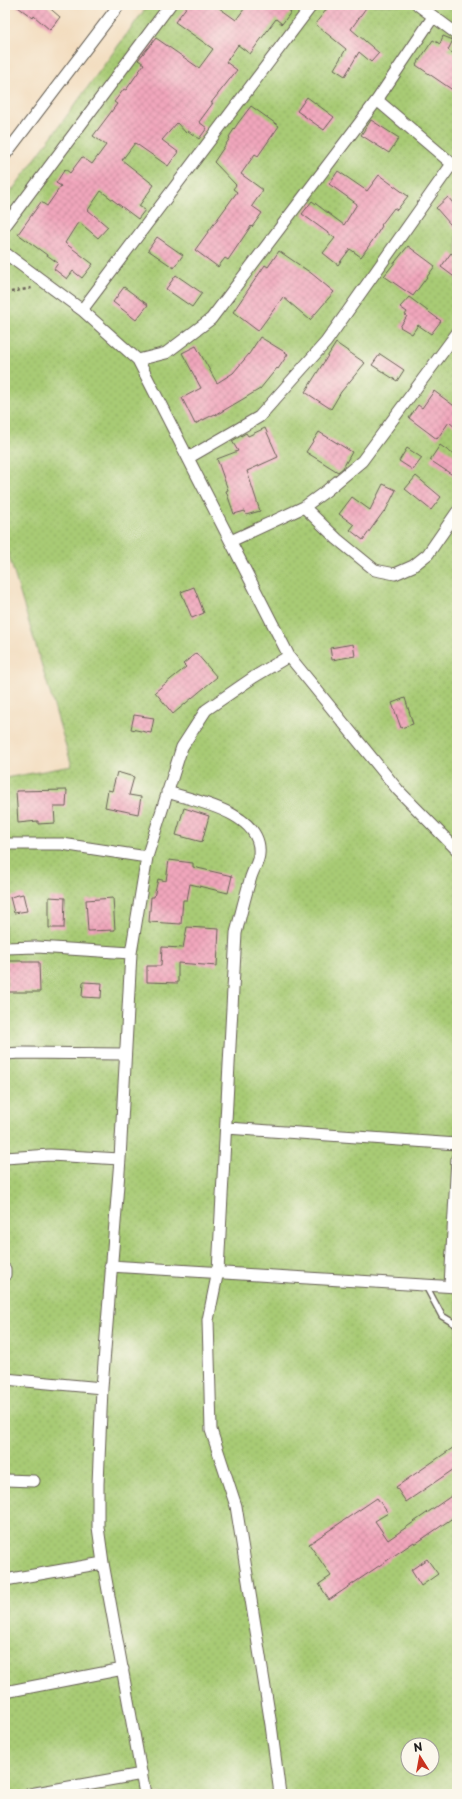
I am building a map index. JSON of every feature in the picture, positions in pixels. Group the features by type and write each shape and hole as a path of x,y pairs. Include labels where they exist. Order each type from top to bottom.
{"street":[{"path":"5,155 119,5"},
{"path":"5,226 170,5"},
{"path":"82,310 312,5"},
{"path":"418,5 432,17 457,34"},
{"path":"138,360 166,353 211,319 376,100 432,17"},
{"path":"188,458 259,417 326,342 455,166 376,100"},
{"path":"5,253 82,310 138,360 289,656 398,790 457,850"},
{"path":"231,541 304,507 362,461 457,333"},
{"path":"304,507 337,539 375,570 395,574 413,566 428,554 457,512"},
{"path":"145,1794 103,1563 98,1527 98,1484 102,1388 110,1266 120,1159 124,1054 131,953 146,857 182,747 206,710 254,677 289,656"},
{"path":"167,792 234,814 247,823 258,839 260,854 243,902 236,933 227,1128 218,1271 208,1320 211,1430 236,1506 271,1725 280,1794"},
{"path":"5,844 62,844 146,857"},
{"path":"5,948 36,947 131,953"},
{"path":"5,1054 124,1054"},
{"path":"227,1128 457,1144"},
{"path":"5,1158 50,1155 120,1159"},
{"path":"110,1266 218,1271 454,1287 457,1158"},
{"path":"5,1269 5,1274"},
{"path":"5,1379 102,1388"},
{"path":"5,1480 34,1481"},
{"path":"5,1580 103,1563"},
{"path":"5,1692 123,1669"},
{"path":"30,1794 142,1774"}],"lane":[{"path":"426,1285 442,1316 457,1326"}],"path":[{"path":"5,293 48,285"}],"green space":[{"path":"148,5 457,5 457,1794 5,1794 5,778 72,766 5,543 5,200"}],"building":[{"path":"15,5 46,5 60,17 50,30 34,16 33,18"},
{"path":"188,5 215,5 236,20 247,5 282,5 291,12 282,24 276,19 250,54 238,45 226,62 237,70 211,103 213,103 199,122 207,128 199,139 188,131 186,133 177,123 162,140 178,152 168,166 135,143 122,160 154,185 139,206 145,210 138,219 101,191 88,210 108,227 98,238 80,223 77,224 65,243 93,264 82,278 73,271 67,279 54,269 58,263 18,234 41,202 47,206 61,186 56,183 65,169 70,173 82,157 92,164 106,145 93,136 117,104 114,102 124,89 126,90 144,64 138,60 156,38 199,68 213,49 175,22"},
{"path":"330,5 368,5 351,29 379,53 371,62 359,52 345,76 334,69 346,49 315,24"},
{"path":"443,36 453,40 448,50 457,56 457,93 416,65 433,40 440,44"},
{"path":"307,97 334,117 324,130 297,111"},
{"path":"251,106 279,126 258,156 255,154 241,174 263,190 252,206 262,213 252,227 251,226 228,260 225,258 218,267 195,250 237,192 233,189 236,185 214,162 238,123"},
{"path":"371,120 399,138 389,153 361,135"},
{"path":"338,171 367,191 379,175 408,196 397,210 394,208 381,225 382,226 361,257 350,249 338,265 323,253 335,238 302,214 312,201 344,225 357,204 329,184"},
{"path":"448,197 457,208 457,232 436,208"},
{"path":"157,237 183,255 174,268 148,250"},
{"path":"408,246 435,266 413,296 384,276"},
{"path":"279,251 311,273 334,292 310,320 283,297 258,331 233,312 265,265 268,267"},
{"path":"451,253 457,258 457,279 441,267"},
{"path":"176,275 202,293 192,307 166,289"},
{"path":"124,287 148,305 136,320 113,302"},
{"path":"409,297 441,321 431,334 418,325 412,334 400,327 407,316 405,315 407,312 400,307"},
{"path":"260,337 288,354 278,369 277,368 260,389 216,415 215,414 195,424 182,398 201,388 182,353 196,346 217,383 233,373 249,354"},
{"path":"336,343 365,363 341,392 331,409 305,392"},
{"path":"380,354 404,370 397,381 372,365"},
{"path":"434,391 457,408 457,429 449,422 437,439 409,418 418,405 422,408"},
{"path":"265,428 278,457 247,471 260,511 246,515 245,511 234,514 226,491 228,490 217,459 238,451 232,441 246,433 248,436"},
{"path":"319,432 352,452 343,468 338,472 306,452"},
{"path":"440,445 457,457 457,478 430,460"},
{"path":"407,448 422,458 413,470 399,461"},
{"path":"416,476 441,497 431,510 405,489"},
{"path":"383,484 396,490 385,512 384,511 363,540 350,530 354,525 339,514 352,497 370,510"},
{"path":"194,587 204,613 192,618 181,592"},
{"path":"353,644 355,656 332,660 330,648"},
{"path":"196,653 217,677 173,714 155,692 186,667 183,664"},
{"path":"405,698 413,724 401,728 392,703"},
{"path":"134,715 154,718 151,733 131,729"},
{"path":"117,772 134,777 129,795 141,797 138,814 105,807 108,790 112,791"},
{"path":"67,790 66,807 54,807 55,823 38,824 38,821 18,823 16,791"},
{"path":"184,808 209,816 202,842 176,835"},
{"path":"169,860 193,863 193,867 232,876 228,893 190,884 187,900 183,900 181,924 149,922 151,897 154,897 158,879 166,881"},
{"path":"23,894 27,911 14,913 10,897"},
{"path":"49,897 65,898 64,928 49,928"},
{"path":"113,898 115,930 88,931 86,900"},
{"path":"187,927 219,929 217,966 178,963 178,983 147,982 147,966 161,966 162,947 183,948"},
{"path":"7,961 39,962 40,992 7,992"},
{"path":"83,982 102,983 101,998 82,997"},
{"path":"457,1445 457,1467 406,1502 396,1487"},
{"path":"457,1492 457,1515 415,1544 414,1542 329,1600 319,1584 331,1576 309,1544 377,1498 388,1513 375,1521 388,1540"},
{"path":"427,1559 438,1574 421,1586 411,1570"}]}
